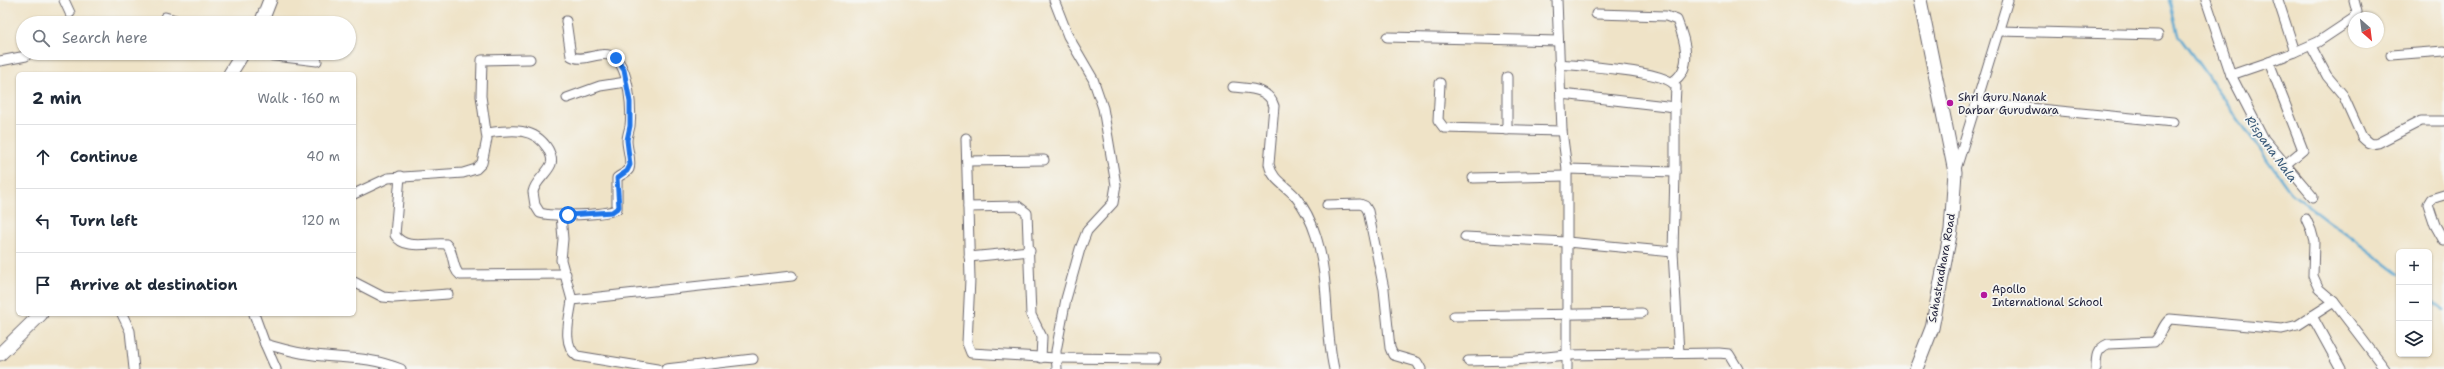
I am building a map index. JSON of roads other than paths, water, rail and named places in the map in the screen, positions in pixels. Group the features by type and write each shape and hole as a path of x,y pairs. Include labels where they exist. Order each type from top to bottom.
{"main road":[{"path":"264,16 270,0"},
{"name":"Sahastradhara Road","path":"1916,369 1932,328 1951,230 1954,172 1920,0"},
{"path":"231,72 239,60"},
{"path":"0,354 39,316"}],"street":[{"path":"64,0 70,13"},
{"path":"1054,0 1068,36 1093,79 1110,140 1116,185 1114,202 1087,232 1080,249 1066,299 1056,358 1057,369"},
{"path":"1557,0 1559,64 1562,94 1562,131 1567,173 1567,369"},
{"path":"1954,172 1977,103 2008,0"},
{"path":"2206,0 2232,74 2264,139 2313,197"},
{"path":"2278,0 2295,52"},
{"path":"2354,0 2358,12"},
{"path":"1596,14 1666,16 1677,20 1685,51 1686,67 1684,73 1672,82"},
{"path":"487,133 523,131 537,136 543,142 552,157 551,164 534,189 535,205 544,215 562,216 612,212 619,207 617,178 627,171 630,165 627,140 630,126 630,102 624,70 612,56 607,54 576,58 571,56 566,21"},
{"path":"2232,74 2311,46 2348,22"},
{"path":"1999,31 2158,35"},
{"path":"1387,37 1558,41"},
{"path":"2311,46 2327,76 2343,95 2362,137 2367,143 2372,145 2378,143 2421,122 2444,121"},
{"path":"2391,55 2444,51"},
{"path":"0,61 16,58"},
{"path":"356,193 388,178 463,173 476,169 482,163 487,133 481,96 482,60 530,59"},
{"path":"2269,62 2303,150 2285,165"},
{"path":"1559,64 1624,69 1672,82 1676,87 1673,252 1679,353"},
{"path":"1506,130 1507,77"},
{"path":"567,98 600,86 626,82"},
{"path":"1440,83 1438,120 1442,127 1562,131"},
{"path":"1232,87 1260,90 1272,98 1274,106 1269,164 1271,173 1299,202 1316,235 1325,272 1329,344 1334,369"},
{"path":"1562,94 1675,107"},
{"path":"1977,103 2173,122"},
{"path":"966,138 969,257 967,343 971,353 1041,358 1156,359"},
{"path":"967,161 1044,160"},
{"path":"1472,178 1567,173 1675,172"},
{"path":"400,176 395,236 399,242 406,245 446,244 449,247 456,272 460,275 566,274"},
{"path":"2444,195 2431,199 2428,204 2435,225 2444,241"},
{"path":"1327,205 1360,204 1365,206 1368,211 1384,289 1390,348 1393,355 1417,362 1421,369"},
{"path":"968,207 1018,206 1025,209 1030,230 1031,315 1042,337 1041,358"},
{"path":"562,216 563,239 561,260 572,300 568,339 573,353 577,356 632,367 657,369"},
{"path":"2306,219 2314,242 2313,276 2319,289 2334,302 2385,369"},
{"path":"1465,237 1567,242 1673,252"},
{"path":"969,257 1030,251"},
{"path":"572,300 792,276"},
{"path":"356,283 383,297 394,298 448,294"},
{"path":"2096,369 2096,356 2101,347 2108,344 2154,342 2159,338 2165,323 2170,319 2282,329 2298,325 2334,302"},
{"path":"1454,316 1642,313"},
{"path":"123,316 130,331 134,369"},
{"path":"255,316 276,369"},
{"path":"2312,316 2341,369"},
{"path":"265,344 302,354 360,357 383,361 401,369"},
{"path":"1468,361 1515,360 1567,355 1679,353 1729,354 1738,369"},
{"path":"666,369 753,359"}],"waterway":[{"name":"Rispana Nala","path":"2169,0 2178,35 2291,193 2396,272"},
{"name":"Rispana Nala","path":"2432,300 2444,310"}],"place":[{"name":"Shri Guru Nanak Darbar Gurudwara","path":"1950,103"},
{"name":"Apollo International School","path":"1984,295"}]}
